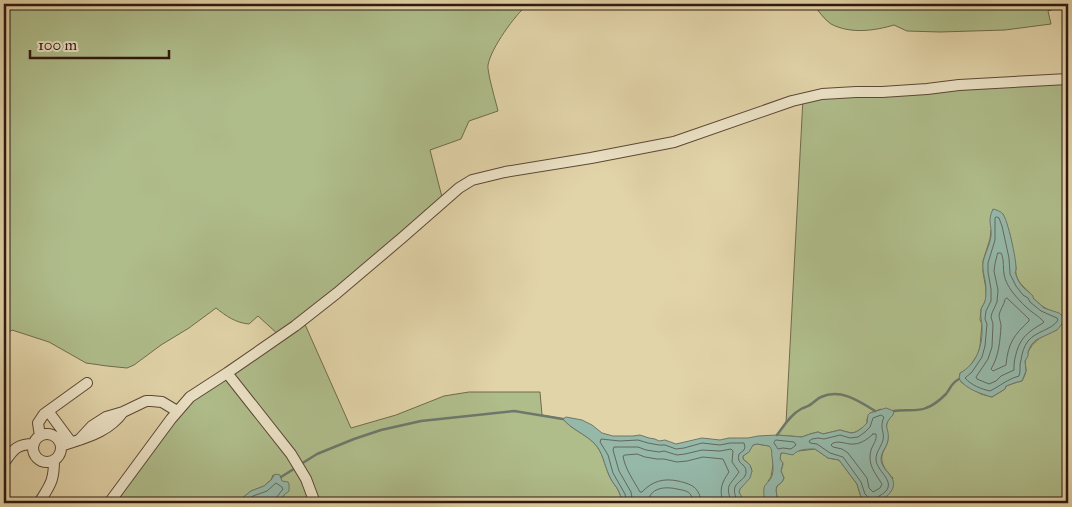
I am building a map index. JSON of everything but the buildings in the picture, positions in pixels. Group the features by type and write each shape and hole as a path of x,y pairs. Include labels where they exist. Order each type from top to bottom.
{"street":[{"path":"109,503 190,397 302,320 459,188 472,180 505,172 674,142 792,101 822,94 927,90 959,84 1068,79"},
{"path":"227,373 290,454 306,479 315,503"},
{"path":"4,463 18,447 37,440 46,434 58,440 61,446 59,456 48,462 38,459 33,450 37,440 38,423 41,417 48,411 87,383"},
{"path":"61,446 75,441 106,417 123,412 141,403 151,401 162,402 178,411"},
{"path":"48,411 75,441"},
{"path":"39,503 54,476 54,460"}],"green space":[{"path":"4,4 528,4 504,32 488,65 498,111 469,121 461,139 430,150 443,201 303,320 351,428 396,415 444,396 469,392 540,392 542,415 563,419 597,447 623,503 280,503 284,495 280,478 273,475 271,480 264,486 251,491 238,502 109,503 190,397 280,336 258,316 249,324 231,319 216,308 127,368 86,363 49,342 12,330 4,337"},
{"path":"812,4 1068,4 1068,13 1063,6 1048,11 1051,24 1005,30 907,31 894,25 870,30 854,30 831,24"},
{"path":"1068,79 1068,503 880,503 893,478 882,462 882,454 888,441 886,426 889,419 881,409 870,413 867,423 856,432 851,433 840,430 823,434 818,432 802,437 777,435 786,423 803,98","holes":["1003,214 1010,235 1017,278 1036,301 1051,311 1057,330 1032,345 1025,362 1026,371 1022,381 1006,386 1005,389 992,397 981,394 961,382 960,373 968,369 978,354 982,324 980,320 981,309 986,300 983,261 991,230"]},
{"path":"753,445 769,446 772,449 773,465 771,477 768,481 777,497 777,486 784,478 781,471 783,464 780,459 781,453 815,449 828,458 839,460 857,484 861,497 866,503 740,503 742,502 740,489 752,471 750,465 743,459 743,456"}],"water":[{"path":"993,209 1001,212 1005,218 1016,263 1015,273 1019,282 1044,308 1059,313 1066,319 1057,330 1036,340 1031,345 1025,361 1026,371 1022,381 1006,386 1005,389 992,397 979,393 962,383 959,379 960,373 971,365 980,347 981,308 986,292 983,262 990,239 990,220"},
{"path":"886,408 894,411 887,422 888,440 881,459 894,485 891,492 880,503 866,503 861,497 857,484 839,460 828,458 815,449 800,450 793,455 781,453 780,459 783,463 781,471 784,478 777,486 777,497 775,500 770,500 764,497 764,489 773,473 771,450 769,446 757,444 753,445 749,452 743,456 743,459 750,465 752,471 750,478 740,489 739,492 743,499 740,503 684,503 671,498 656,503 623,503 597,447 563,419 566,417 582,420 602,433 613,436 640,435 676,444 702,438 720,440 777,435 802,437 818,432 823,434 840,430 851,433 856,432 867,423 870,413"},
{"path":"275,474 280,475 282,481 289,484 289,491 284,495 280,503 231,503 238,501 251,491 264,486"}],"waterway":[{"path":"894,411 919,410 928,407 944,396 959,379"},
{"path":"777,435 797,411 828,395 835,394 849,397 875,411"},
{"path":"301,464 317,454 354,439 381,430 421,421 514,411 563,419"},
{"path":"281,477 297,467"}]}
